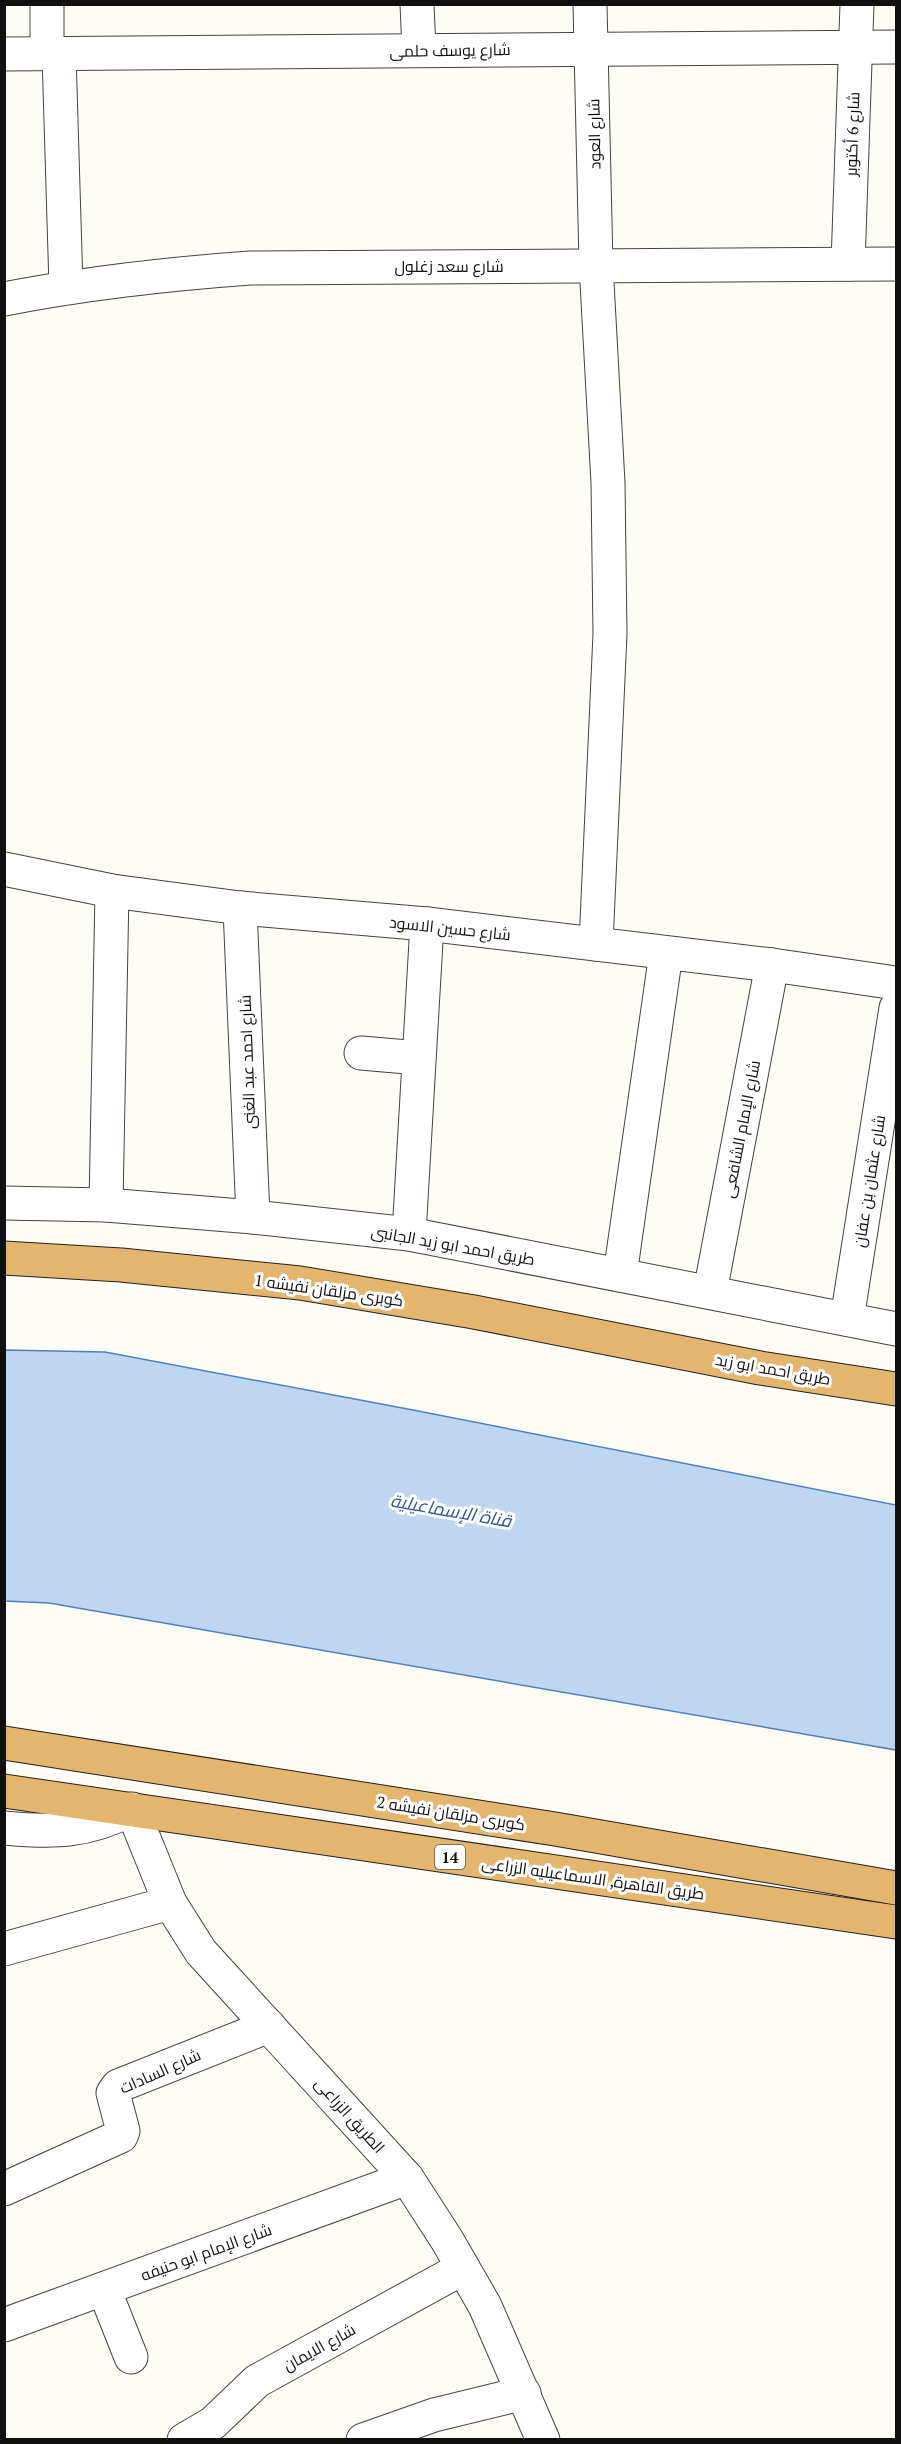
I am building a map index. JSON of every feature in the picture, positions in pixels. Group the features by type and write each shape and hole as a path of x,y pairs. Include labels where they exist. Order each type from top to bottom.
{"highway":[{"name":"كوبرى مزلقان نفيشه 1","path":"4,1258 121,1265 300,1283 474,1312 650,1346"},
{"name":"طريق احمد ابو زيد","path":"650,1346 760,1368 897,1389"},
{"name":"كوبرى مزلقان نفيشه 2","path":"4,1743 555,1828 897,1888"},
{"name":"طريق القاهرة, الاسماعيليه الزراعى","path":"4,1791 897,1922"}],"street":[{"path":"47,4 53,54 66,287"},
{"path":"417,4 419,50"},
{"name":"شارع العود","path":"590,4 596,264 608,483 610,634 596,944"},
{"name":"شارع 6 أكتوبر","path":"848,264 857,4"},
{"name":"شارع يوسف حلمى","path":"4,54 897,47"},
{"name":"شارع سعد زغلول","path":"4,299 66,287 158,275 250,268 596,264 897,264"},
{"name":"شارع حسين الاسود","path":"4,869 112,891 240,908 427,924 771,965 897,983"},
{"path":"106,1205 112,891"},
{"name":"شارع احمد عبد الغنى","path":"240,908 253,1217"},
{"path":"409,1234 427,924"},
{"path":"620,1275 666,953"},
{"name":"شارع الإمام الشافعى","path":"710,1292 771,965"},
{"name":"شارع عثمان بن عفان","path":"848,1319 897,1008"},
{"path":"362,1053 419,1058"},
{"name":"طريق احمد ابو زيد الجانبى","path":"4,1203 106,1205 253,1217 409,1234 897,1329"},
{"path":"4,1828 55,1832 76,1829 96,1825 132,1809"},
{"name":"الطريق الزراعى","path":"132,1809 170,1903 201,1952 407,2178 485,2306 543,2439"},
{"path":"4,1949 170,1903"},
{"name":"شارع السادات","path":"4,2189 121,2136 123,2131 113,2093 118,2086 269,2026"},
{"name":"شارع الإمام ابو حنيفه","path":"4,2325 407,2178"},
{"name":"شارع الايمان","path":"184,2439 213,2423 231,2426 244,2391 263,2377 463,2268"},
{"path":"104,2289 131,2357"},
{"path":"363,2439 434,2415 524,2393"}],"water":[{"name":"قناة الإسماعيلية","path":"5,1350 105,1352 896,1505 896,1750 49,1603 5,1601"}]}
